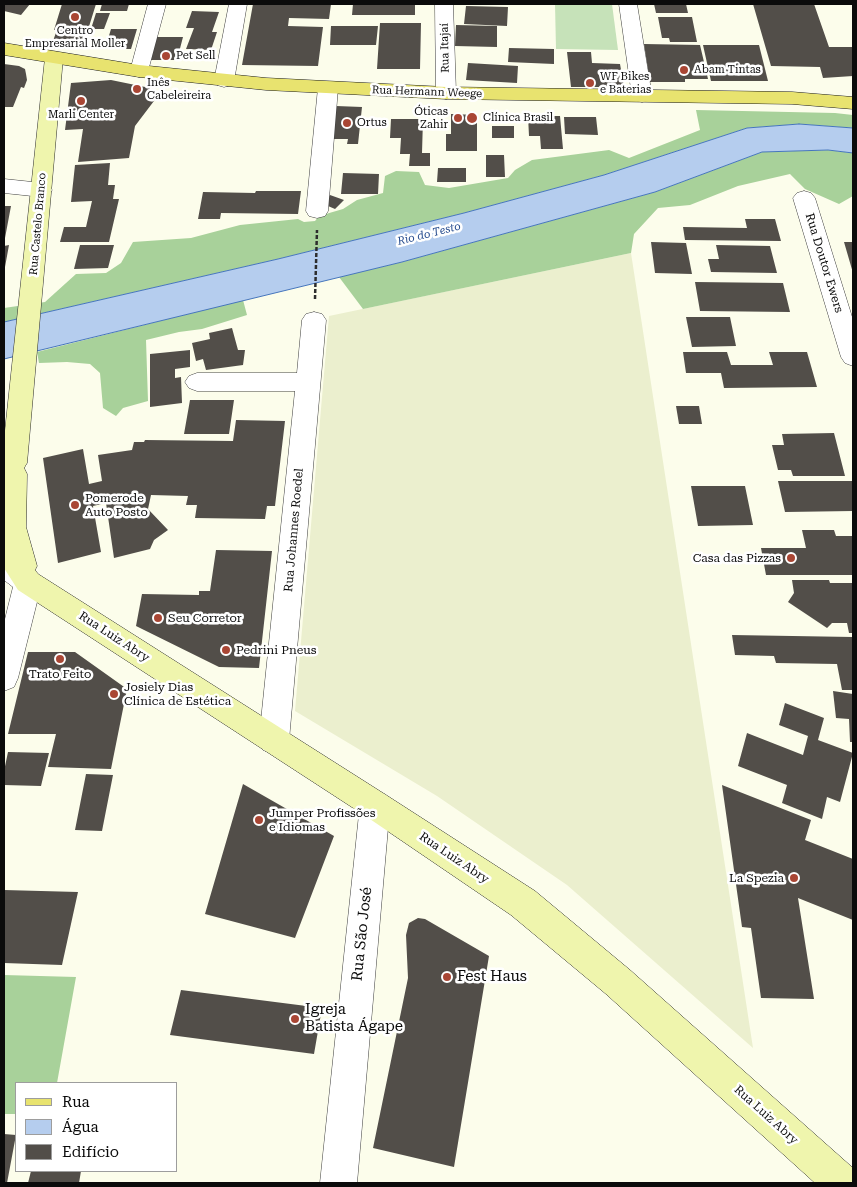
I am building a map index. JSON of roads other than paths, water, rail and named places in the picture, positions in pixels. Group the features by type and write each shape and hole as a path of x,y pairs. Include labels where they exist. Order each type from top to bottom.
{"main road":[{"name":"Rua Hermann Weege","path":"4,49 140,71 224,81 328,88 446,93 792,98 853,103"},
{"name":"Rua Castelo Branco","path":"9,469 26,357 54,58"},
{"name":"Rua Castelo Branco","path":"4,423 22,390"},
{"path":"9,469 16,574"},
{"name":"Rua Luiz Abry","path":"4,547 16,574 375,805 523,904 574,944 842,1183"}],"street":[{"path":"140,71 157,4"},
{"path":"224,81 238,4"},
{"name":"Rua Itajaí","path":"444,4 446,93"},
{"path":"628,4 642,96"},
{"path":"317,211 328,88"},
{"path":"4,186 42,190"},
{"name":"Rua Doutor Ewers","path":"804,198 853,357"},
{"name":"Rua Johannes Roedel","path":"274,740 314,320"},
{"path":"197,382 308,382"},
{"path":"4,678 16,574"},
{"name":"Rua São José","path":"338,1183 375,805"}],"water":[{"name":"Rio do Testo","path":"799,124 853,128 853,153 828,150 762,152 655,192 402,262 4,359 4,322 278,259 464,213 604,175 747,128"}],"place":[{"name":"Centro Empresarial Moller","path":"75,17"},
{"name":"Pet Sell","path":"166,56"},
{"name":"Abam Tintas","path":"684,70"},
{"name":"WF Bikes e Baterias","path":"590,83"},
{"name":"Inês Cabeleireira","path":"137,89"},
{"name":"Marli Center","path":"81,101"},
{"name":"Óticas Zahir","path":"458,118"},
{"name":"Clínica Brasil","path":"472,118"},
{"name":"Ortus","path":"347,123"},
{"name":"Pomerode Auto Posto","path":"75,505"},
{"name":"Casa das Pizzas","path":"791,558"},
{"name":"Seu Corretor","path":"158,618"},
{"name":"Pedrini Pneus","path":"226,650"},
{"name":"Trato Feito","path":"60,659"},
{"name":"Josiely Dias Clínica de Estética","path":"114,694"},
{"name":"Jumper Profissões e Idiomas","path":"259,820"},
{"name":"La Spezia","path":"794,878"},
{"name":"Fest Haus","path":"447,977"},
{"name":"Igreja Batista Ágape","path":"295,1019"}]}
